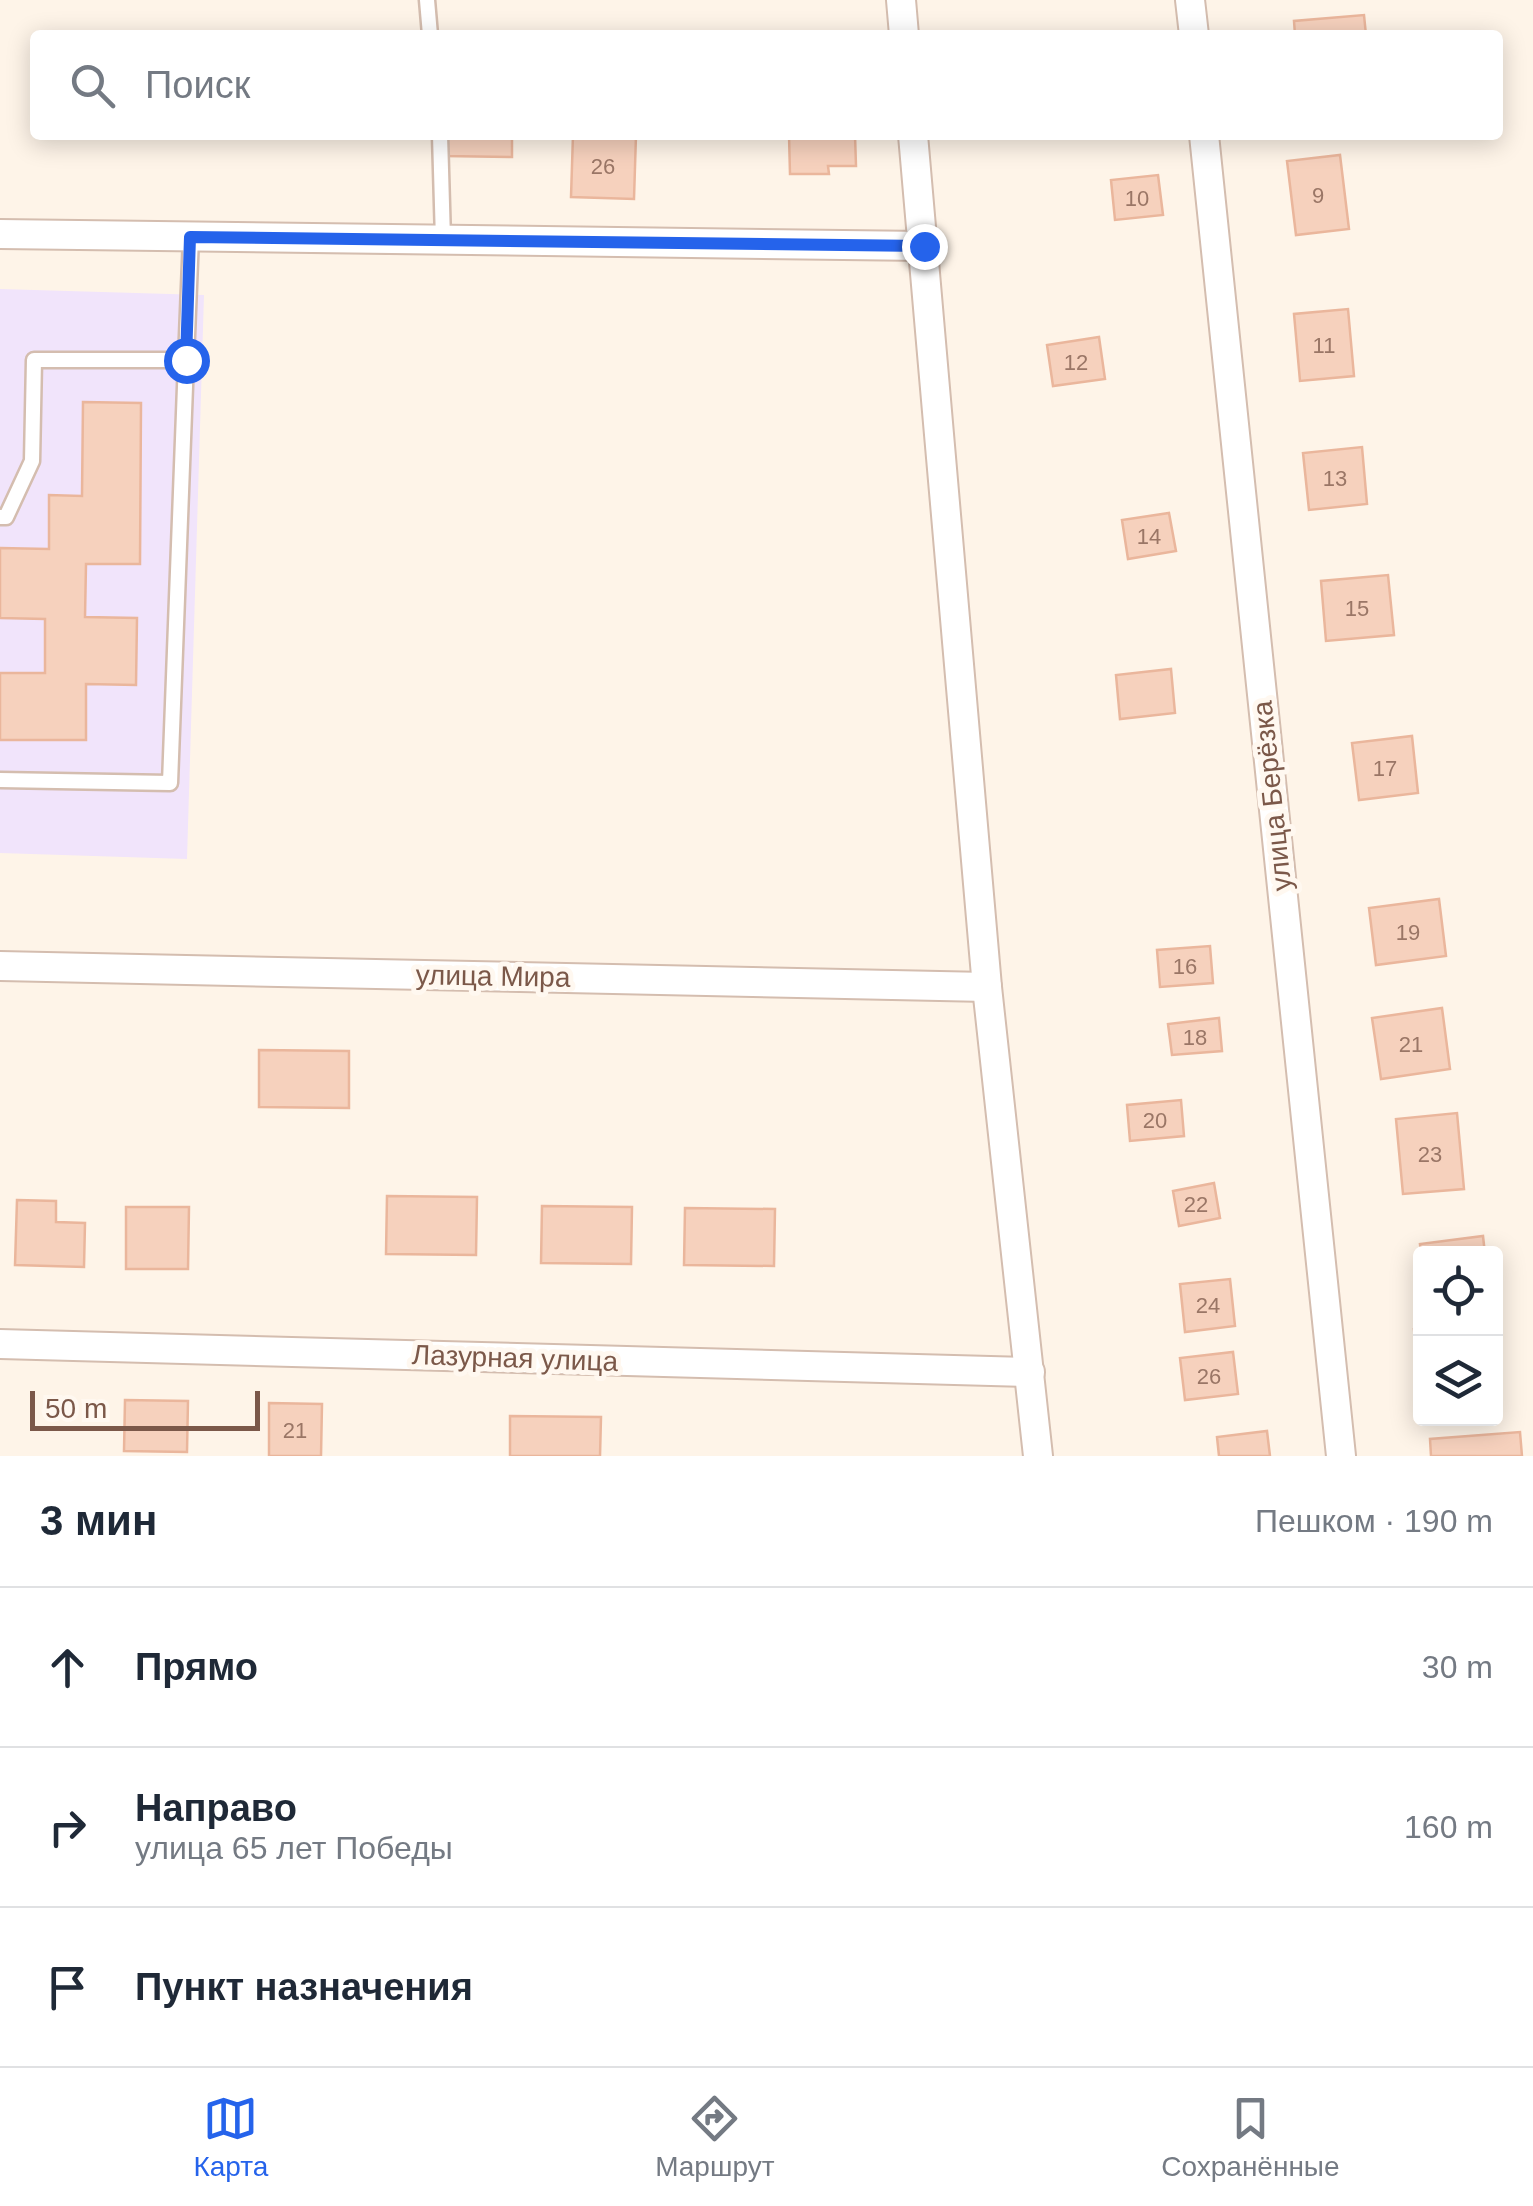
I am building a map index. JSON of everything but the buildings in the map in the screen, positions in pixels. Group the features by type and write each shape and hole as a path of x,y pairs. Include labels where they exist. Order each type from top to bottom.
{"street":[{"path":"901,0 904,30"},
{"path":"1190,0 1193,30"},
{"path":"914,140 987,987 1038,1456"},
{"name":"улица Берёзка","path":"1205,140 1340,1456"},
{"path":"0,234 924,246"},
{"name":"улица Мира","path":"0,966 987,987"},
{"name":"Лазурная улица","path":"0,1344 1030,1372"}],"lane":[{"path":"426,0 429,30"},
{"path":"440,140 443,240"},
{"path":"0,780 170,783 190,237"},
{"path":"0,517 6,517 32,461 34,360 186,360"}],"shaded area":[{"path":"0,289 204,295 187,859 0,853"}],"route":[{"path":"186,360 190,237 924,246"}]}
